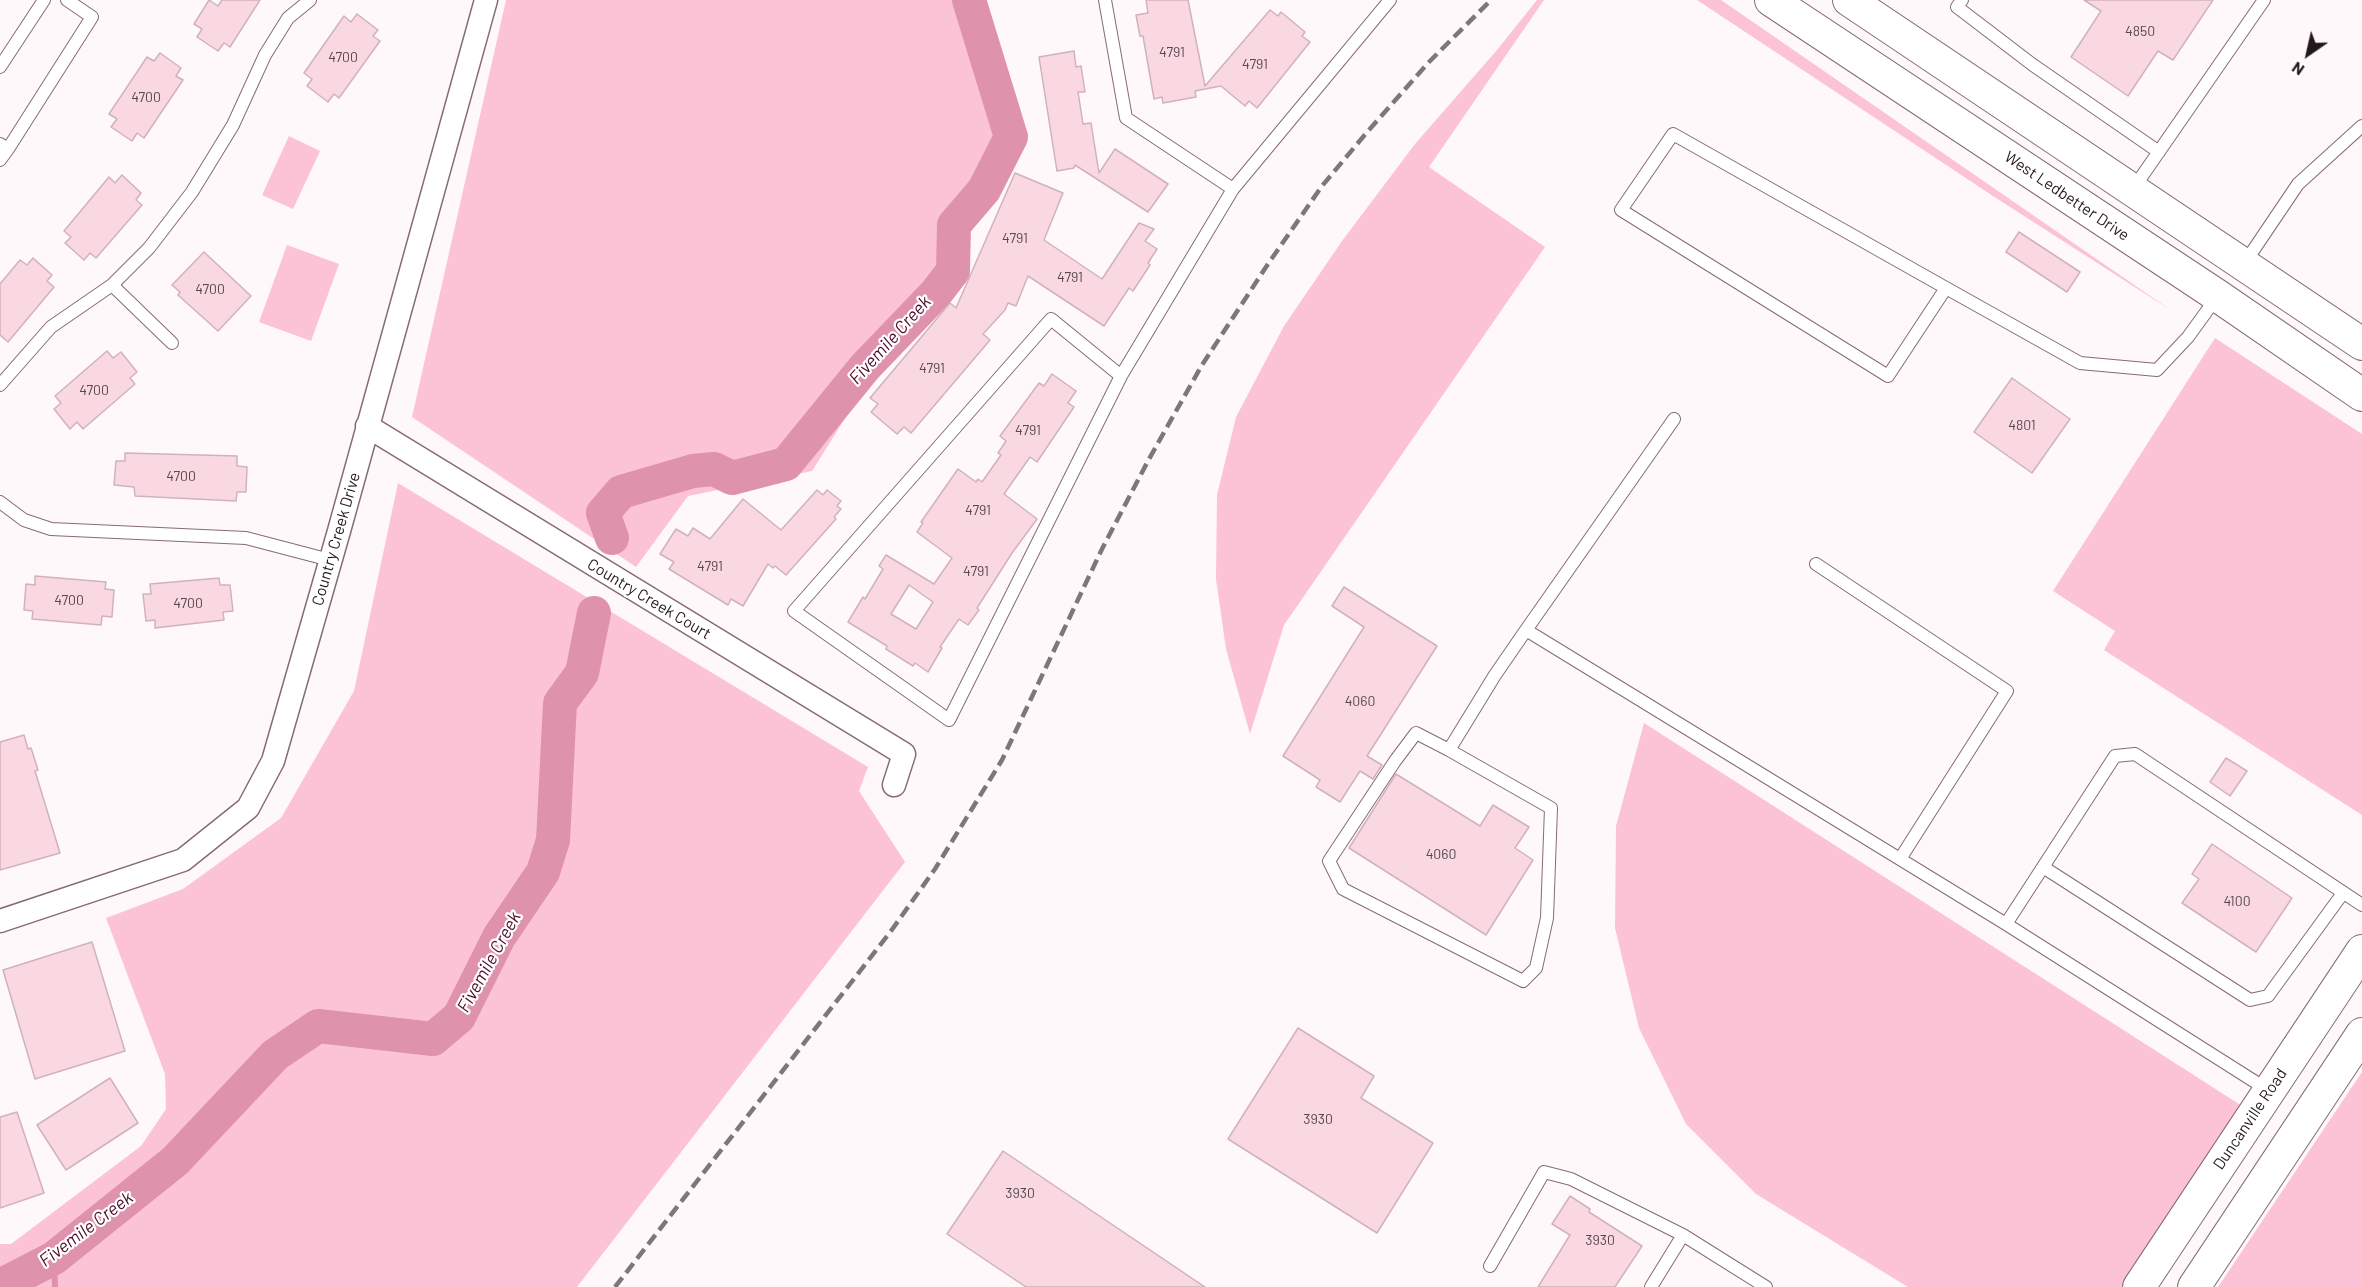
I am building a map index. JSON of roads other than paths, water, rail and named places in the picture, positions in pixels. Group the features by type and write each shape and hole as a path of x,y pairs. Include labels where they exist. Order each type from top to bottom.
{"main road":[{"name":"West Ledbetter Drive","path":"1771,0 2218,296 2362,395"},
{"path":"1849,0 2362,344"},
{"path":"2218,296 2244,264"},
{"name":"Duncanville Road","path":"2139,1287 2362,951"},
{"path":"2194,1287 2362,1034"},
{"path":"2269,1091 2308,1116"}],"street":[{"name":"Country Creek Drive","path":"0,921 183,860 248,808 273,761 367,426 481,1"},
{"name":"Country Creek Court","path":"367,426 904,754 894,785"}],"lane":[{"path":"0,67 44,0"},
{"path":"0,160 4,146 92,17 67,0"},
{"path":"0,385 51,327 112,285 149,249 192,192 241,110 265,55 288,18 310,0"},
{"path":"1105,0 1126,118 1233,189"},
{"path":"1121,376 1051,319 794,611 949,720 1121,376 1233,189 1390,0"},
{"path":"1962,0 1957,7 2033,65 2159,152"},
{"path":"2133,190 2264,0"},
{"path":"2244,264 2298,184 2362,126"},
{"path":"1946,288 1888,376 1621,210 1673,134 2080,363 2157,370 2187,337 2218,296"},
{"path":"112,285 172,343"},
{"path":"1449,750 1494,675 1674,420"},
{"path":"0,501 24,520 51,529 246,538 330,560"},
{"path":"1816,564 2007,691 1900,858"},
{"path":"1526,630 1900,858 2269,1091"},
{"path":"1416,733 1449,750 1551,808 1547,918 1536,968 1523,981 1343,889 1329,861 1416,733"},
{"path":"2006,924 2115,756 2135,754 2362,905"},
{"path":"2043,867 2250,1000 2268,996 2343,893"},
{"path":"1490,1266 1544,1172 1571,1179 1683,1235 1766,1287"},
{"path":"1651,1287 1683,1235"}],"waterway":[{"name":"Fivemile Creek","path":"612,538 603,513 621,492 693,471 714,469 732,478 786,464 865,367 936,293 953,271 954,225 984,190 1011,137 969,0"},
{"name":"Fivemile Creek","path":"0,1286 54,1258 175,1161 275,1055 318,1026 433,1039 459,1017 499,937 543,872 553,840 560,703 582,673 594,613"},
{"path":"54,1258 55,1287"}],"railway":[{"path":"615,1287 891,931 935,869 1002,760 1102,549 1149,459 1202,365 1268,264 1322,186 1368,131 1429,62 1491,0"}]}
